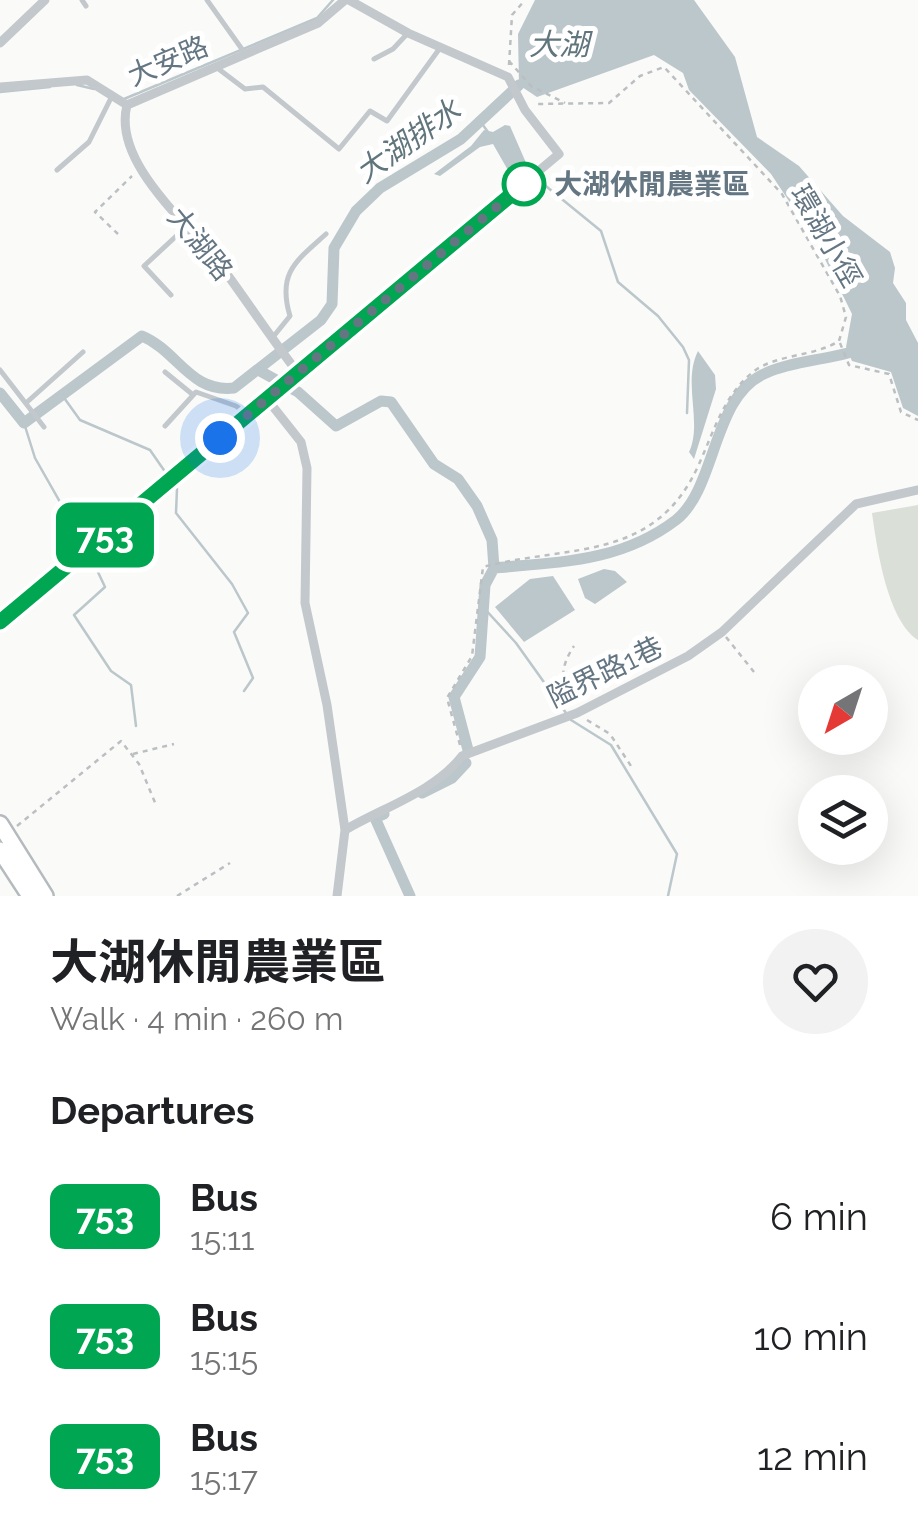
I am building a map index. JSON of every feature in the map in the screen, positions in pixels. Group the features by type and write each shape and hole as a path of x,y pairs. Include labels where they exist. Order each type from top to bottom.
{"main road":[{"path":"2,836 30,896"},
{"path":"2,836 45,896"}],"street":[{"path":"0,43 46,0"},
{"name":"大安路","path":"0,87 87,80 127,104 318,24 347,0 408,33 508,77"},
{"path":"375,13 385,0"},
{"path":"0,622 560,154 525,110 508,77"},
{"name":"大湖路","path":"127,104 126,121 140,168 219,263 298,373"},
{"path":"267,400 301,442 307,468 305,603 327,705 345,830 336,896"},
{"name":"隘界路1巷","path":"345,830 416,793 452,769 462,756 603,702 722,632 856,504 918,490"}],"lane":[{"path":"207,0 244,52"},
{"path":"374,59 393,49 408,33"},
{"path":"215,66 244,89 262,86 339,149 370,112 388,120 440,48"},
{"path":"58,170 89,142 113,93"},
{"path":"171,295 144,266 186,227"},
{"path":"271,339 290,316 282,292 292,266 326,234"},
{"path":"26,403 84,352"},
{"path":"0,370 44,428"},
{"path":"165,372 192,394"},
{"path":"165,426 196,392 236,406 248,415"}],"path":[{"path":"508,77 512,16 525,0"},
{"path":"509,61 531,86 567,104"},
{"name":"環湖小徑","path":"567,104 609,104 640,76 664,67 782,194 840,296 846,318 840,341"},
{"path":"525,110 538,103 567,104"},
{"path":"118,234 96,212 140,168"},
{"path":"462,756 448,698 472,656 483,567 610,545 663,516 688,487 722,409 754,370 840,341 849,365 888,374 901,412 918,420"},
{"path":"722,632 754,672"},
{"path":"2,836 121,741 132,754 156,806"},
{"path":"132,754 174,744"},
{"path":"177,896 230,863"}],"shaded area":[{"path":"918,505 918,640 898,617 891,600 872,513"}],"water":[{"name":"大湖","path":"535,0 694,0 735,57 757,137 799,166 843,216 890,252 895,268 893,283 906,303 906,320 918,343 918,416 903,408 891,372 852,361 846,347 852,314 818,245 771,174 689,90 683,73 654,55 537,97 519,85 518,34"},
{"path":"510,126 527,165 517,174 509,172 493,144 480,147 440,176 434,174 471,146 484,130 493,132"},
{"path":"698,351 715,375 716,389 694,459 689,452 694,428 692,376"},
{"path":"604,569 615,571 627,582 595,604 585,598 578,579"},
{"path":"553,576 575,610 524,642 495,607 530,579"}],"waterway":[{"path":"124,99 317,18 333,0"},
{"path":"77,85 94,89"},
{"name":"大湖排水","path":"0,393 24,423 142,336 195,378 219,388 234,388 321,320 332,304 334,248 356,211 380,188 461,139 519,85"},
{"path":"0,92 50,87"},
{"path":"480,121 488,132"},
{"path":"536,178 601,231 618,282 658,316 683,347 689,360 687,413"},
{"path":"494,568 589,558 655,534 689,505 700,487 725,421 748,384 775,369 848,353"},
{"path":"260,371 298,392 336,426 381,401 391,402 434,464 458,479 477,506 492,540 494,568"},
{"path":"62,395 80,420 150,450 168,476"},
{"path":"24,423 35,458 85,546"},
{"path":"172,483 177,489 176,513 232,584 248,613 234,632 253,678 244,691"},
{"path":"89,553 105,587 74,615 111,671 131,685 136,726"},
{"path":"468,750 454,697 480,657 485,585 494,568"},
{"path":"483,607 516,643 566,713"},
{"path":"571,720 611,745 677,854 668,896"},
{"path":"422,793 452,778 466,763"},
{"path":"384,814 375,818 410,896"}],"bus line":[{"name":"753","path":"0,622 524,184"}],"place":[{"name":"大湖休閒農業區","path":"524,184"}],"route":[{"path":"220,438 524,184"}]}
